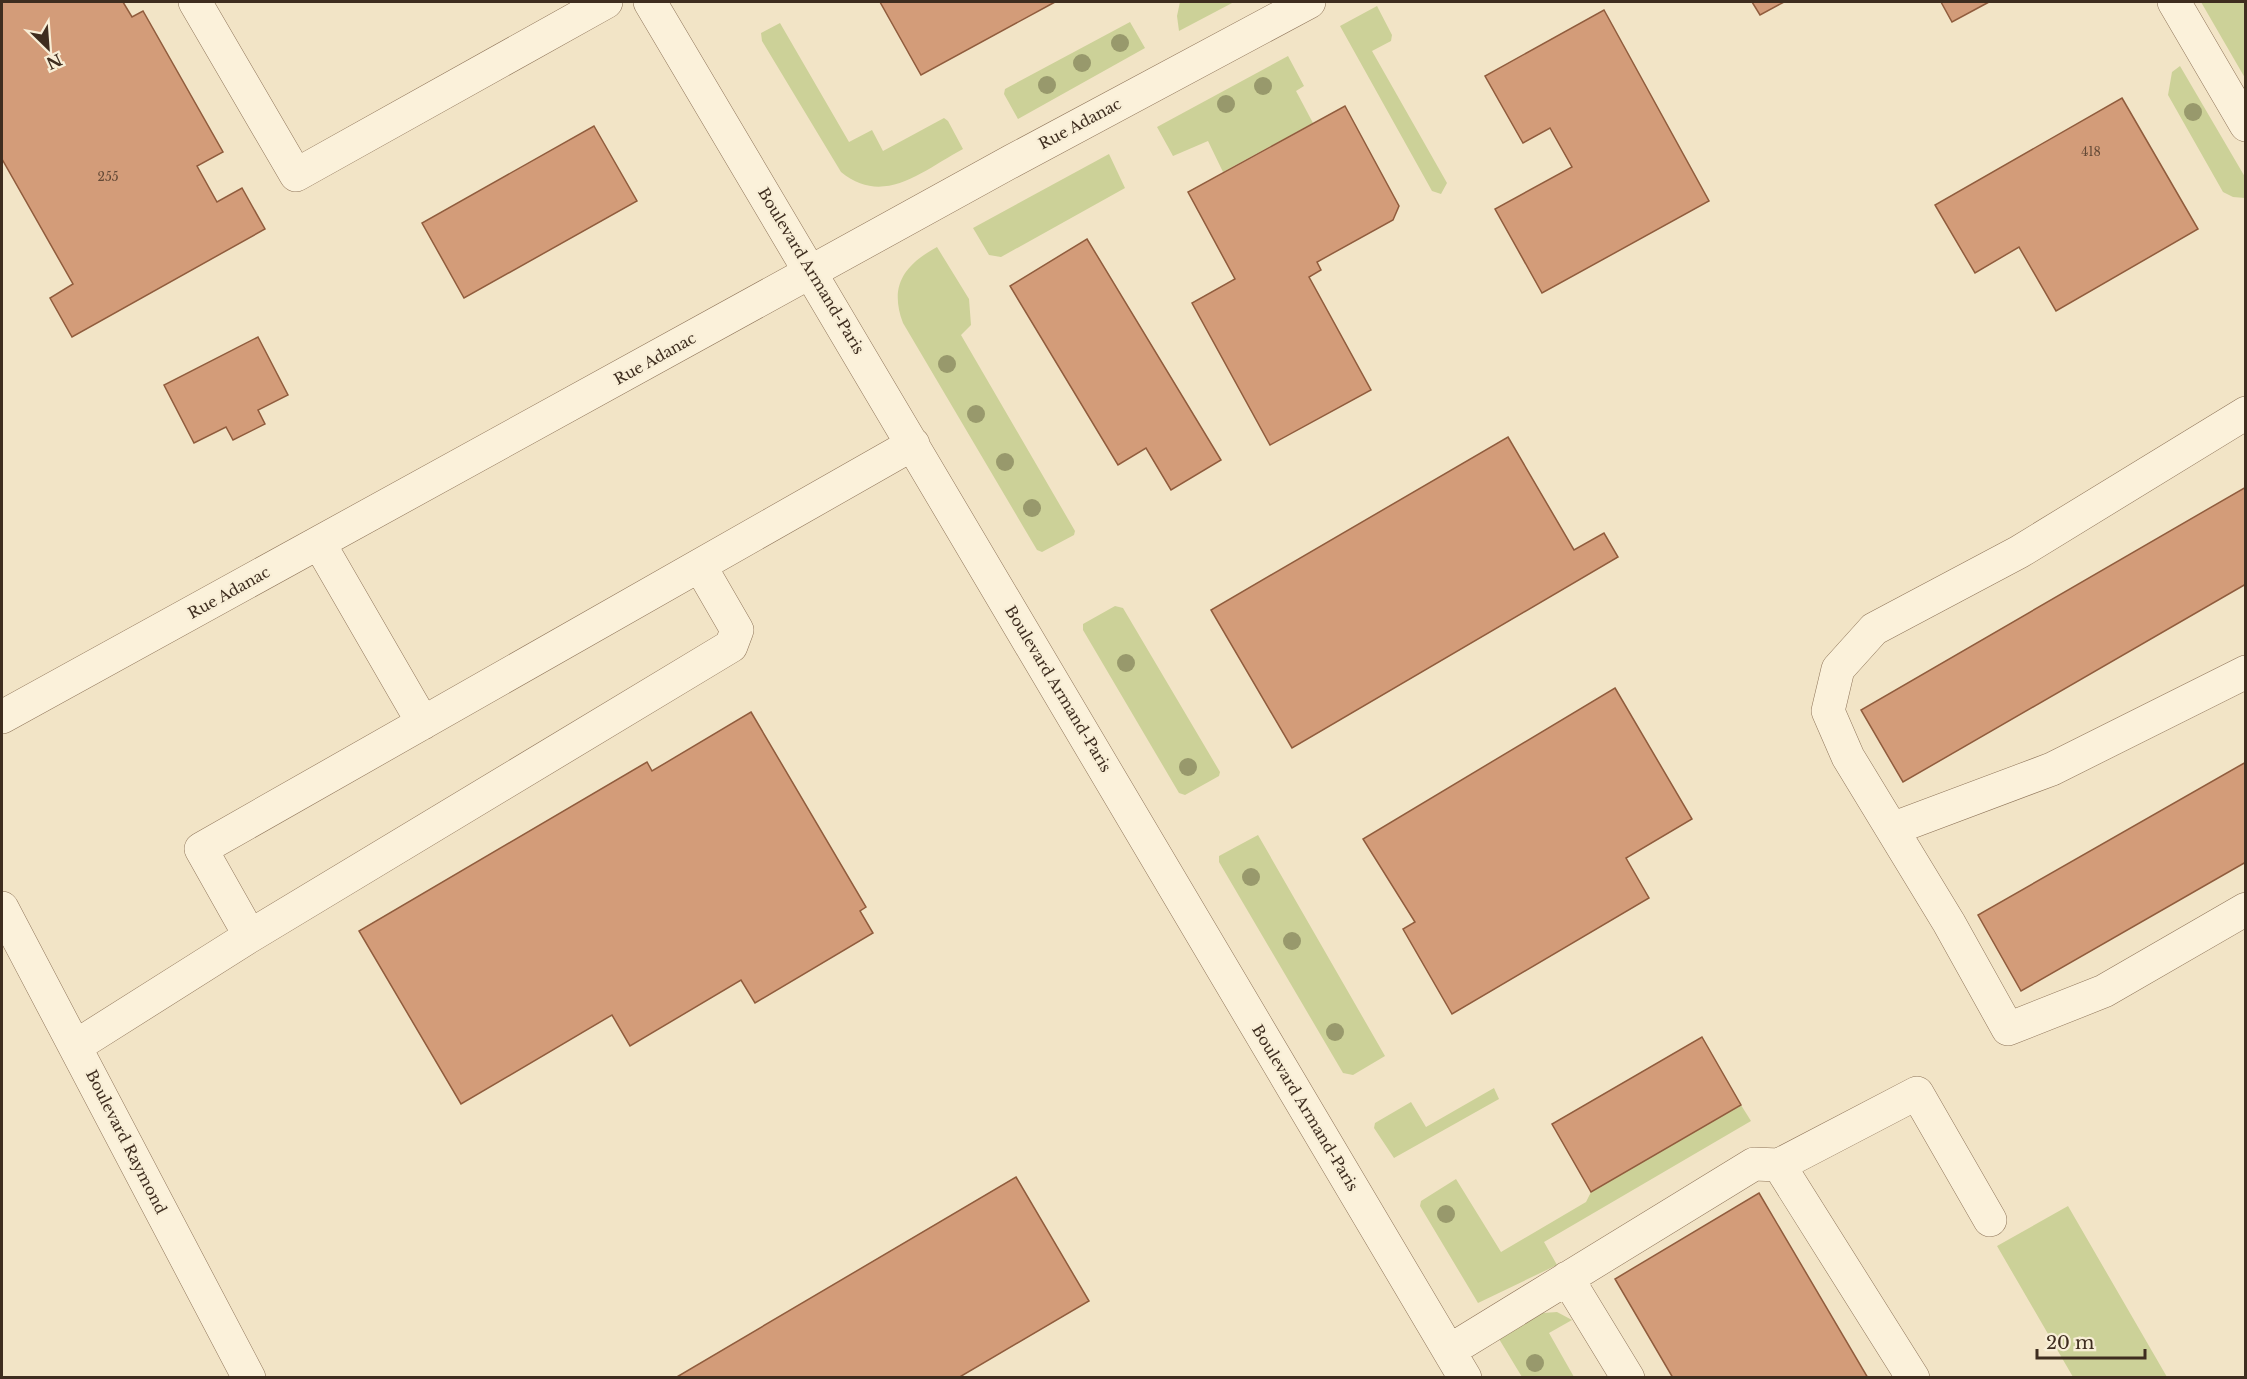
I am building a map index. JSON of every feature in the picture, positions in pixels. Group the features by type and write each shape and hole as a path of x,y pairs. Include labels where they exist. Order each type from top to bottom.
{"street":[{"path":"195,2 296,176 606,2"},
{"name":"Boulevard Armand-Paris","path":"650,2 813,272 1457,1364"},
{"name":"Rue Adanac","path":"2,717 1012,161 1309,2"},
{"path":"2174,2 2246,125"},
{"path":"2246,413 2019,552 1874,629 1839,669 1828,711 1848,757 1949,923 2008,1029 2104,990 2246,909"},
{"path":"250,936 201,849 913,444"},
{"path":"319,543 423,723"},
{"path":"76,1046 250,936 731,646 737,630 700,566"},
{"path":"1892,829 2052,769 2246,672"},
{"name":"Boulevard Raymond","path":"2,908 249,1377"},
{"path":"1457,1364 1567,1278 1754,1164 1779,1165 1917,1093 1990,1220"},
{"path":"1779,1165 1913,1377"},
{"path":"1567,1278 1628,1377"}],"green space":[{"path":"1180,2 1234,2 1179,31 1177,16"},
{"path":"2201,2 2245,2 2245,78"},
{"path":"1377,6 1392,35 1391,41 1372,51 1447,183 1441,194 1432,191 1340,26"},
{"path":"1130,22 1145,48 1018,119 1004,94 1005,89"},
{"path":"780,23 849,142 872,130 883,151 944,118 948,121 963,149 918,175 888,186 872,186 857,182 841,172 762,41 761,33"},
{"path":"1288,56 1304,86 1296,91 1313,123 1223,172 1208,141 1173,156 1157,127"},
{"path":"2180,66 2245,177 2245,198 2233,197 2223,192 2168,95 2172,72"},
{"path":"1109,154 1125,188 1001,257 989,255 973,228"},
{"path":"937,247 969,299 971,325 961,335 1075,531 1074,535 1042,552 1037,550 903,323 898,298 902,278 916,261"},
{"path":"1115,606 1123,608 1220,772 1219,776 1185,795 1179,793 1083,630 1083,624"},
{"path":"1258,835 1385,1056 1353,1075 1343,1073 1219,862 1219,856"},
{"path":"1494,1088 1499,1099 1394,1158 1374,1128 1375,1123 1411,1102 1426,1127"},
{"path":"1741,1105 1751,1121 1544,1242 1557,1265 1478,1303 1420,1206 1421,1201 1456,1179 1501,1252 1586,1202 1591,1192"},
{"path":"2068,1206 2167,1377 2073,1377 1997,1246"},
{"path":"1557,1312 1572,1320 1549,1333 1574,1377 1522,1377 1499,1339 1543,1313"}],"building":[{"path":"2,2 123,2 132,17 143,11 223,152 197,166 217,202 242,188 265,229 72,337 50,298 73,284 2,159"},
{"path":"880,2 1055,2 921,75"},
{"path":"1752,2 1784,2 1760,15"},
{"path":"1941,2 1989,2 1952,22"},
{"path":"1604,10 1709,201 1542,293 1495,209 1572,167 1550,128 1523,143 1485,76"},
{"path":"2122,98 2198,229 2056,311 2019,247 1975,273 1935,205"},
{"path":"1345,106 1399,206 1393,220 1317,262 1321,270 1309,277 1371,390 1270,445 1192,303 1235,279 1188,192"},
{"path":"594,126 637,201 464,298 422,223"},
{"path":"1087,239 1221,460 1171,490 1146,448 1118,465 1010,286"},
{"path":"258,337 288,395 258,410 265,424 233,440 226,427 194,443 164,385"},
{"path":"1508,437 1574,550 1604,533 1618,557 1292,748 1211,610"},
{"path":"2246,487 2246,584 1903,782 1861,710"},
{"path":"1615,688 1692,819 1626,858 1649,898 1452,1014 1403,929 1415,922 1363,839"},
{"path":"751,712 866,907 860,911 873,933 755,1003 741,980 630,1046 612,1015 461,1104 359,931 647,762 652,771"},
{"path":"2246,762 2246,862 2021,991 1978,915"},
{"path":"1702,1037 1741,1105 1591,1192 1552,1124"},
{"path":"1016,1177 1089,1301 958,1378 675,1378"},
{"path":"1759,1193 1868,1378 1673,1378 1615,1279"}]}
